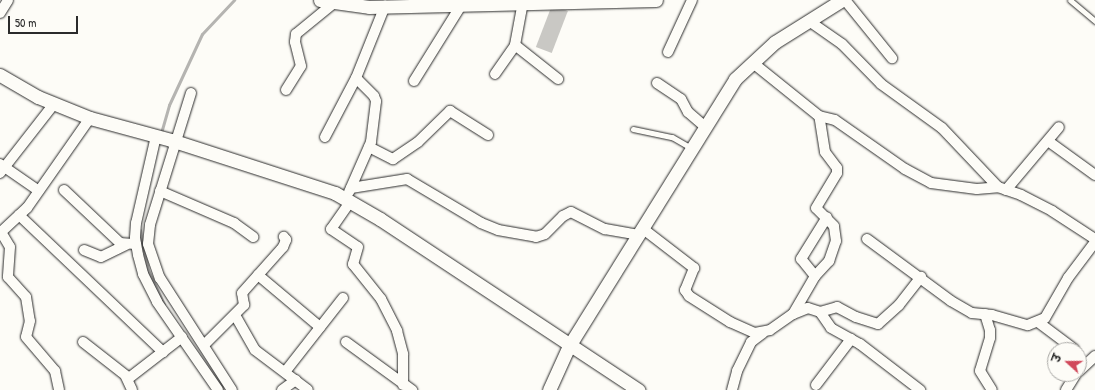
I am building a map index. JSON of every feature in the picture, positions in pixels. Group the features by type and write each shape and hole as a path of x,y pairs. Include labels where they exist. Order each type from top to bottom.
{"street":[{"path":"320,0 385,6 466,3 656,0"},
{"path":"668,52 692,0"},
{"path":"549,390 570,346 735,79 775,42 842,0"},
{"path":"845,0 892,58"},
{"path":"0,13 5,1"},
{"path":"286,90 301,66 295,42 296,34 335,2"},
{"path":"495,74 515,45 523,2"},
{"path":"414,81 466,3"},
{"path":"325,137 356,78 385,6"},
{"path":"809,21 842,44 881,84 942,128 1002,189 1052,211 1095,240 1068,278 1045,318 1028,325 985,314 972,313 951,301 867,239"},
{"path":"515,45 558,79"},
{"path":"753,63 819,116 835,120 905,168 931,182 977,189 1002,189 1048,141 1059,127"},
{"path":"0,75 54,104 90,118 165,139 335,194 349,196 408,179 481,223 498,230 536,237 545,234 564,216 571,212 605,229 640,232 694,268 685,290 689,296 750,332 763,333"},
{"path":"356,78 376,98 369,147 349,196 331,229 358,247 353,264 381,299 397,331 403,354 407,387"},
{"path":"657,83 681,99 688,112 705,127"},
{"path":"131,245 136,223 165,139 191,93"},
{"path":"39,191 2,168 54,104"},
{"path":"369,147 394,159 418,142 450,111 488,135"},
{"path":"793,314 815,276 829,261 836,241 834,226 827,217 818,211 817,205 837,173 837,168 825,152 819,116"},
{"path":"59,390 55,371 26,337 30,321 26,297 8,277 10,247 1,229 19,215 39,191 90,118"},
{"path":"165,139 160,191 148,237 151,257 160,278 232,390"},
{"path":"1048,141 1095,175"},
{"path":"64,190 131,245 150,289 218,390"},
{"path":"160,191 234,223 253,237"},
{"path":"349,196 380,219 638,390"},
{"path":"19,215 163,352"},
{"path":"815,276 801,259 827,217"},
{"path":"204,345 244,305 242,293 284,248 286,240 284,237"},
{"path":"84,250 101,257 131,245"},
{"path":"258,275 320,327"},
{"path":"732,390 737,371 752,342 763,333 793,314 808,308 820,312 837,308 878,324 898,305 921,278"},
{"path":"285,372 343,298"},
{"path":"820,312 831,328 851,339 920,390"},
{"path":"985,314 990,330 990,338 980,372 992,390"},
{"path":"235,315 255,350 308,390"},
{"path":"1038,322 1065,342"},
{"path":"126,377 131,377 182,337"},
{"path":"816,385 851,339"},
{"path":"82,342 126,377 132,390"},
{"path":"346,342 407,387"},
{"path":"1087,364 1095,356"},
{"path":"282,390 296,380"}],"lane":[{"path":"1070,0 1095,20"},
{"path":"633,129 672,137 691,149"}],"building":[{"path":"552,5 568,11 552,53 536,47"}],"waterway":[{"path":"161,133 169,105 202,34 234,0"},
{"path":"140,230 148,270 164,304"}]}
